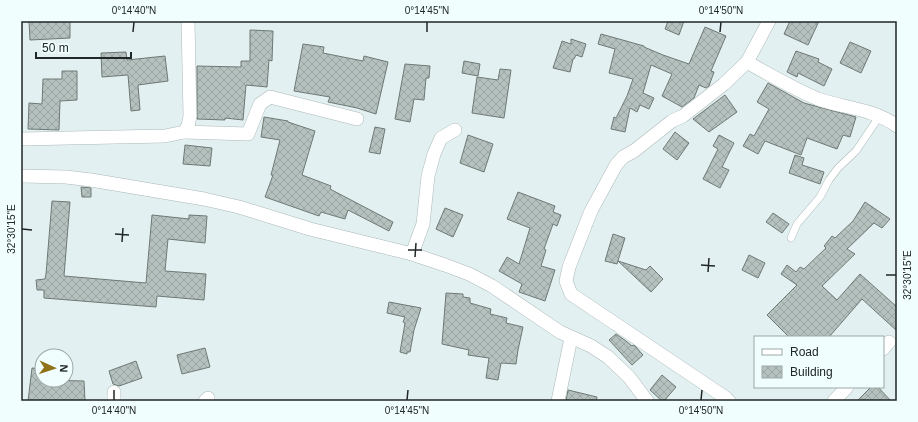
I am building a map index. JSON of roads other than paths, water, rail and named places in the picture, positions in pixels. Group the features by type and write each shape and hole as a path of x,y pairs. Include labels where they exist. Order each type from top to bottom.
{"street":[{"path":"184,132 188,126 190,116 188,21"},
{"path":"729,401 571,294 566,281 569,268 591,210 616,165 623,157 634,152 672,121 683,116 724,84 747,62 769,21"},
{"path":"747,62 771,76 818,98 839,105 852,107 879,117 897,126"},
{"path":"21,138 165,136 184,132 248,134 260,104 270,97 357,119"},
{"path":"412,254 423,224 428,176 434,154 441,138 455,130"},
{"path":"21,176 66,177 91,180 204,199 239,207 310,229 412,254 463,272 486,283 571,338 591,346 608,357 629,377 646,401"},
{"path":"558,401 571,338"},
{"path":"834,401 846,388"}],"lane":[{"path":"791,238 797,224 820,197 829,180 838,168 856,151 879,117"}]}
